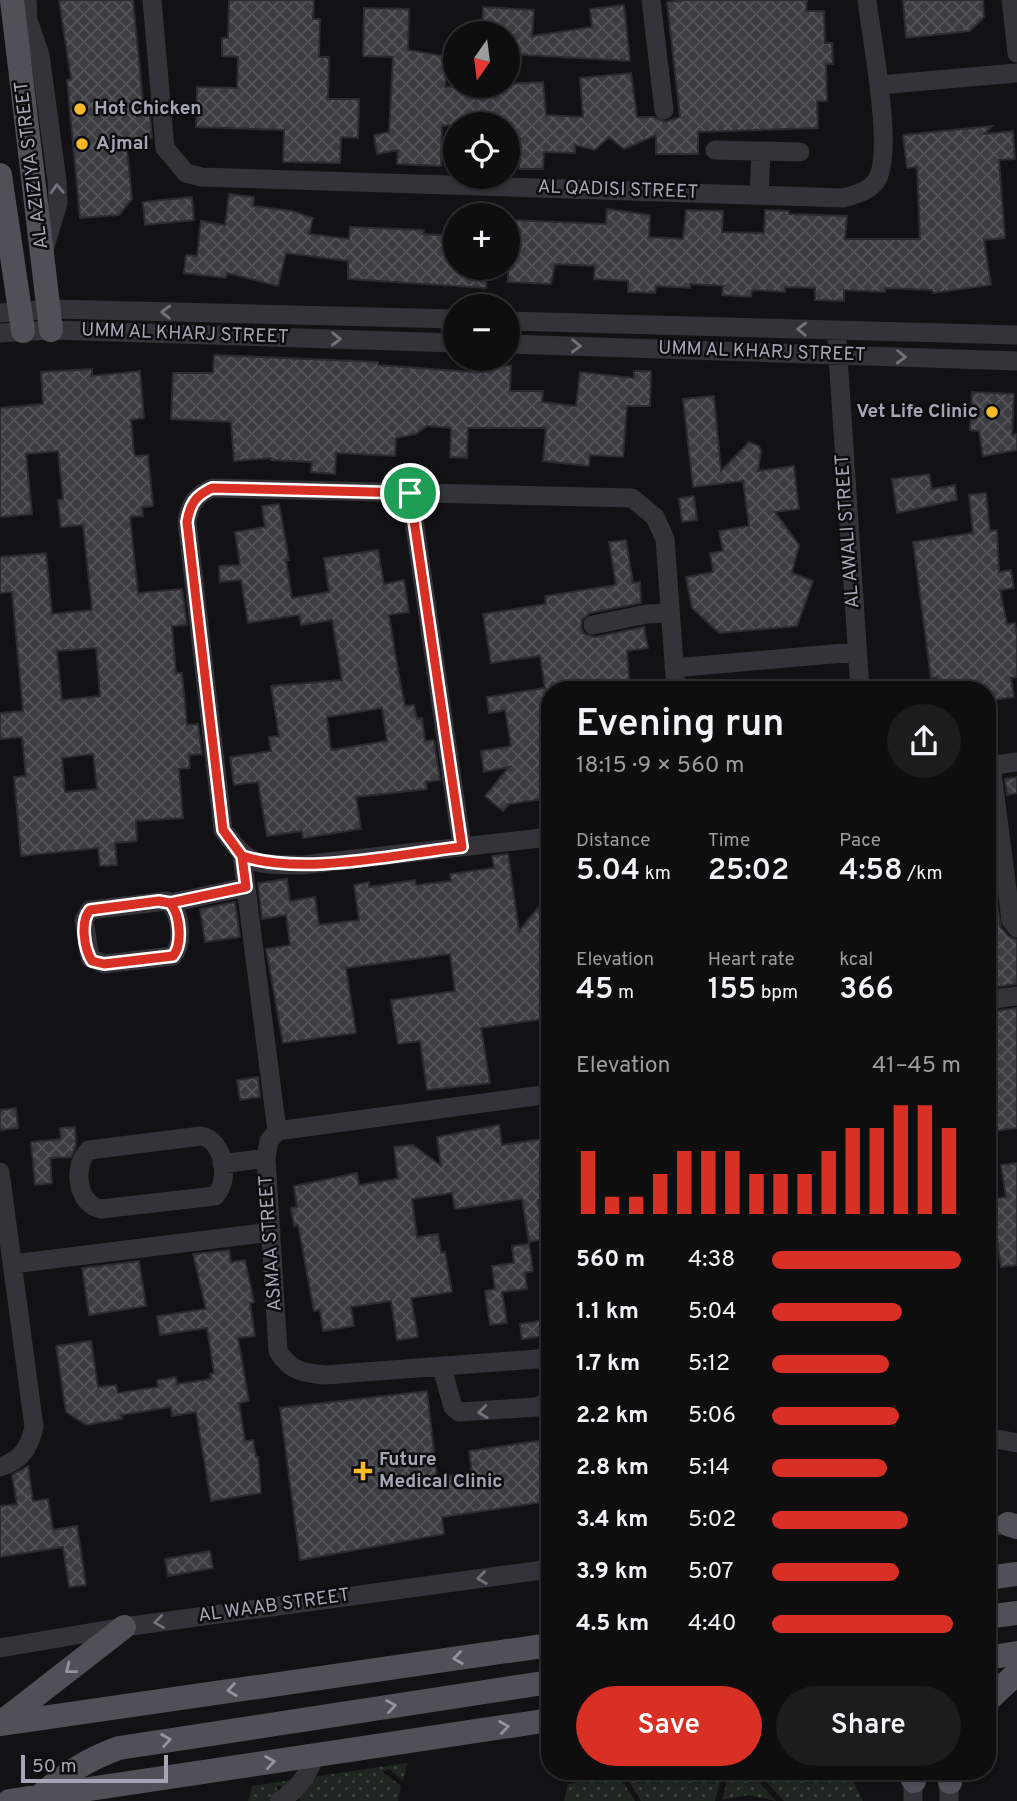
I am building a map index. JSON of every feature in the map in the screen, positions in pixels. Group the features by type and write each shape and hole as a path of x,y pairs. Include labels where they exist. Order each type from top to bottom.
{"main road":[{"name":"AL AZIZIYA STREET","path":"12,0 50,319"},
{"name":"AL AZIZIYA STREET","path":"0,175 11,322"},
{"path":"996,1577 1017,1574"},
{"path":"996,1616 1017,1613"},
{"path":"0,1724 124,1627"},
{"path":"0,1724 541,1646"},
{"path":"996,1656 1017,1653"},
{"path":"996,1693 1017,1673"},
{"path":"40,1796 81,1764 119,1748 541,1683"},
{"path":"9,1801 541,1721"}],"street":[{"path":"27,0 28,20 40,55 57,180 58,203 42,254"},
{"name":"AL QADISI STREET","path":"152,0 165,148 186,173 201,177 844,198 864,192 876,181 883,167 879,85 867,0"},
{"path":"651,0 664,110"},
{"path":"1011,0 1017,53"},
{"path":"879,85 1017,73"},
{"path":"715,150 800,152"},
{"path":"759,195 761,151"},
{"name":"UMM AL KHARJ STREET","path":"11,322 50,319 443,319"},
{"name":"UMM AL KHARJ STREET","path":"50,319 443,341"},
{"name":"UMM AL KHARJ STREET","path":"520,321 1017,335"},
{"name":"AL AWALI STREET","path":"836,330 859,681"},
{"name":"UMM AL KHARJ STREET","path":"520,344 1017,361"},
{"path":"541,1095 277,1131 242,856 223,830 187,522 190,506 197,495 212,488 632,498 655,517 665,539 675,681"},
{"path":"410,493 462,847"},
{"path":"593,625 647,614 670,613"},
{"path":"674,668 855,652"},
{"path":"996,765 1017,762"},
{"path":"996,815 1011,920 1017,928"},
{"path":"242,856 266,864 302,865 541,838"},
{"path":"170,903 176,909 179,941 173,956 104,964 90,958 84,920 90,910 159,901 170,903 246,887"},
{"path":"996,999 1017,996"},
{"name":"ASMAA STREET","path":"277,1131 269,1141 266,1158 278,1351 287,1366 304,1373 325,1375 541,1359"},
{"path":"201,1136 217,1144 222,1164 222,1186 209,1198 101,1209 90,1206 83,1196 80,1165 85,1154 95,1147 201,1136"},
{"path":"222,1164 266,1158"},
{"path":"0,1172 34,1427 29,1448 14,1463 0,1467"},
{"path":"13,1264 271,1232"},
{"path":"442,1368 453,1407 458,1412 541,1404"},
{"path":"996,1439 1017,1443"},
{"name":"AL WAAB STREET","path":"0,1648 124,1627 541,1570"},
{"path":"280,1801 297,1788 308,1773 315,1755"}],"shaded area":[{"path":"407,1763 403,1781 389,1769 383,1772 401,1786 398,1801 301,1801 279,1785 276,1788 292,1801 248,1801 252,1786"},
{"path":"622,1780 635,1801 564,1801 568,1784"},
{"path":"628,1780 721,1780 715,1801 641,1801"},
{"path":"728,1780 757,1780 776,1801 748,1795 722,1800"},
{"path":"764,1780 852,1780 863,1801 784,1801"}],"building":[{"path":"59,0 133,0 143,102 149,102 152,138 126,140 132,199 119,215 80,218 67,80 71,79"},
{"path":"229,0 314,0 313,19 320,19 319,57 329,57 328,99 359,99 358,138 341,137 340,163 283,162 284,130 196,127 197,87 237,88 238,57 222,56 222,38 228,38"},
{"path":"807,0 806,11 824,11 825,43 832,43 833,64 826,64 827,101 817,101 818,128 698,132 698,154 656,154 656,135 624,149 609,137 595,150 575,145 575,153 544,152 543,169 520,169 520,112 443,112 441,166 397,164 398,150 377,154 374,135 389,132 393,57 363,56 364,8 409,9 408,50 443,56 443,98 520,98 520,83 543,82 546,115 583,117 580,78 631,73 637,117 654,117 665,122 680,117 667,2"},
{"path":"903,0 983,0 984,17 970,31 906,38"},
{"path":"624,5 630,61 520,55 520,21 482,21 483,7 534,10 532,36 592,27 590,9"},
{"path":"992,126 984,134 1013,131 1015,159 999,160 1005,238 984,240 991,285 933,293 932,290 885,288 885,292 844,290 844,301 815,300 815,288 785,287 785,292 752,290 751,297 722,295 723,286 690,284 690,288 656,286 655,293 628,292 628,281 594,279 595,266 555,264 551,284 508,282 520,280 520,220 606,224 607,209 650,215 649,237 683,239 686,210 723,211 722,232 764,233 765,210 789,211 789,214 847,216 845,239 920,239 917,167 907,168 903,135"},
{"path":"229,194 254,197 253,206 292,211 313,218 309,234 349,239 350,227 424,230 423,234 443,235 443,280 486,280 486,288 348,279 348,261 286,253 278,286 227,273 226,278 184,273 186,255 197,256 201,221 225,225"},
{"path":"192,197 194,220 145,225 143,202"},
{"path":"214,355 378,362 378,365 443,371 511,371 510,391 543,391 542,402 576,406 580,372 634,378 634,371 651,371 650,406 627,406 623,457 590,455 589,466 543,461 546,428 468,428 467,458 450,457 451,428 427,426 416,434 396,438 395,456 336,453 335,474 311,472 312,462 271,458 234,461 231,422 171,419 173,373 213,373"},
{"path":"92,369 92,376 140,371 144,418 131,420 134,453 135,456 148,455 153,506 142,507 143,516 130,517 138,593 182,589 187,625 172,626 176,673 182,673 187,725 198,724 202,754 189,755 190,768 179,769 183,818 136,821 137,841 115,843 117,865 100,866 98,848 21,856 14,777 26,776 22,737 0,739 0,713 23,711 12,592 0,593 0,557 46,553 52,614 92,610 83,525 61,527 58,500 63,499 58,451 26,454 32,514 0,517 0,408 43,404 41,372","holes":["96,648 100,696 62,700 57,651","93,754 97,789 65,792 62,758"]},
{"name":"Vet Life Clinic","path":"972,392 1014,394 1012,435 1017,434 1017,450 983,456 979,431 970,430"},
{"path":"714,396 721,471 749,442 759,446 761,451 758,471 794,466 799,509 775,512 799,545 792,573 813,581 797,626 719,633 692,608 686,577 713,572 710,553 723,551 719,531 749,526 743,481 693,487 683,399"},
{"path":"929,474 932,489 955,485 957,500 897,513 892,479"},
{"path":"986,493 990,531 997,530 999,572 1011,570 1014,588 1000,590 1007,624 1015,623 1017,635 1017,677 1011,678 1014,697 996,700 996,681 938,681 937,677 931,678 913,542 973,533 969,495"},
{"path":"694,496 697,520 682,522 679,498"},
{"path":"279,504 289,560 286,560 292,598 329,592 324,558 378,550 384,584 404,580 409,612 389,615 398,671 405,706 414,705 417,719 422,718 425,741 434,740 440,780 426,782 427,789 356,797 361,829 303,838 302,831 267,836 258,782 234,785 230,757 271,751 269,737 279,736 271,686 342,680 332,620 301,625 299,615 248,623 241,580 220,582 219,566 240,565 235,532 265,527 262,506","holes":["382,708 387,741 331,750 327,717"]},
{"path":"626,540 633,583 640,582 641,603 590,613 582,620 581,627 584,634 595,637 644,627 648,648 627,651 629,681 544,681 540,656 491,663 483,614 546,604 545,596 616,585 609,542"},
{"path":"541,689 541,799 509,804 503,811 485,796 509,767 484,772 481,751 511,746 505,710 489,713 487,697"},
{"path":"1017,777 1017,793 1007,795 1005,779"},
{"path":"508,854 519,931 541,904 541,1019 481,1028 490,1083 427,1090 420,1041 398,1044 391,1000 455,991 450,954 346,968 356,1033 283,1043 266,949 290,945 286,915 262,919 258,883 287,879 290,901 315,897 319,925 359,920 354,885 369,882 369,887 415,880 416,885 451,881 450,874 494,868 492,856"},
{"path":"996,899 1001,927 1008,936 1017,940 1017,984 996,987"},
{"path":"235,902 240,937 205,942 200,909"},
{"path":"1017,1008 1017,1128 996,1131 996,1011"},
{"path":"258,1077 260,1097 240,1100 237,1080"},
{"path":"16,1108 18,1128 0,1130 0,1110"},
{"path":"499,1125 502,1145 541,1139 541,1200 538,1200 541,1240 529,1242 522,1199 455,1209 452,1193 412,1199 417,1237 438,1234 441,1253 445,1252 452,1292 411,1298 418,1337 397,1340 391,1301 351,1307 354,1326 323,1331 320,1310 314,1311 298,1225 294,1226 291,1208 297,1207 294,1186 357,1173 359,1185 398,1178 394,1147 413,1145 441,1166 437,1137"},
{"path":"75,1127 76,1146 71,1157 50,1158 52,1183 35,1185 31,1142 61,1139 60,1128"},
{"path":"1017,1163 1017,1265 1001,1267 996,1233 996,1198 1006,1197 1001,1165"},
{"path":"529,1244 533,1271 525,1273 527,1289 502,1292 507,1323 490,1325 485,1291 495,1289 492,1266 514,1263 512,1246"},
{"path":"229,1250 231,1262 245,1260 254,1302 250,1303 255,1336 238,1338 249,1401 239,1403 245,1441 253,1440 258,1457 261,1493 211,1501 196,1412 172,1416 171,1407 121,1415 122,1419 86,1425 66,1412 56,1346 91,1341 98,1387 116,1385 118,1393 158,1387 157,1380 176,1377 177,1384 211,1379 210,1374 214,1373 207,1328 160,1335 157,1316 206,1309 193,1254"},
{"path":"139,1261 146,1306 89,1315 82,1268"},
{"path":"541,1320 541,1336 522,1339 520,1324"},
{"name":"Future Medical Clinic","path":"427,1391 437,1477 472,1473 469,1451 541,1440 541,1502 442,1517 444,1534 300,1560 280,1408"},
{"path":"28,1466 33,1501 48,1499 53,1530 77,1526 86,1585 69,1587 63,1547 0,1557 0,1506 17,1504 12,1475"},
{"path":"210,1551 213,1568 168,1576 165,1559"}],"place":[{"name":"Hot Chicken","path":"80,109"},
{"name":"Ajmal","path":"82,144"},
{"name":"Vet Life Clinic","path":"992,412"},
{"name":"Future Medical Clinic","path":"363,1471"}],"route":[{"path":"410,493 212,488 197,495 190,506 187,522 223,830 242,856 246,887 170,903 176,909 179,941 173,956 104,964 92,961 88,954 84,920 90,910 159,901 170,903 246,887 242,856 266,864 302,865 462,847 410,493"}]}
